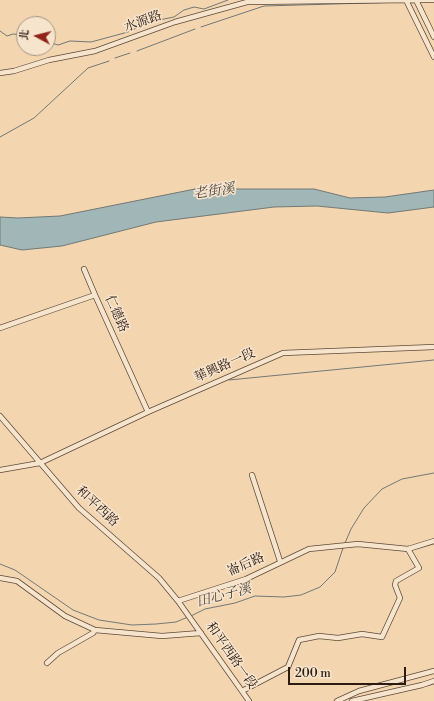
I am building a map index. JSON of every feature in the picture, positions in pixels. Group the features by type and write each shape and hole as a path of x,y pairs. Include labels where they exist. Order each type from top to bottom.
{"street":[{"path":"406,0 434,57"},
{"path":"416,0 434,37"},
{"name":"水源路","path":"0,73 14,71 48,60 94,51 175,22 247,2 434,0"},
{"path":"84,269 95,295"},
{"name":"仁德路","path":"0,328 95,295 148,412"},
{"name":"華興路一段","path":"0,470 40,463 148,412 283,353 434,347"},
{"name":"和平西路","path":"0,416 79,508 142,562 184,608"},
{"path":"252,475 280,562"},
{"path":"242,691 288,667 299,640 319,636 338,638 362,634 382,637 400,598 395,585 396,581 419,568 408,549 434,541"},
{"name":"崙后路","path":"178,601 246,579 303,551 321,547 358,544 408,549"},
{"path":"0,578 18,582 65,616 95,630 162,636 201,633"},
{"name":"和平西路一段","path":"184,608 249,701"},
{"path":"47,663 58,653 93,634 95,630"},
{"path":"338,701 359,691 434,671"},
{"path":"352,701 434,681"}],"water":[{"name":"老街溪","path":"195,189 314,189 350,198 385,197 434,190 434,207 388,213 317,206 274,207 156,222 62,246 22,250 0,245 0,217 18,218 60,216"}],"waterway":[{"path":"56,44 70,41 91,42 128,32 149,22 174,17 184,10 194,7 204,9 228,0"},
{"path":"201,27 264,6 404,2"},
{"path":"137,51 195,29"},
{"path":"0,31 7,36 16,34"},
{"path":"115,58 130,53"},
{"path":"0,137 34,118 88,68 109,61"},
{"path":"229,380 434,360"},
{"name":"田心子溪","path":"345,543 351,529 364,508 382,489 402,479 434,473"},
{"name":"田心子溪","path":"191,616 205,609 235,603 255,596 284,597 301,595 320,587 335,572 343,548"},
{"name":"田心子溪","path":"0,564 15,570 73,610 99,620 132,625 176,622 188,617"}]}
